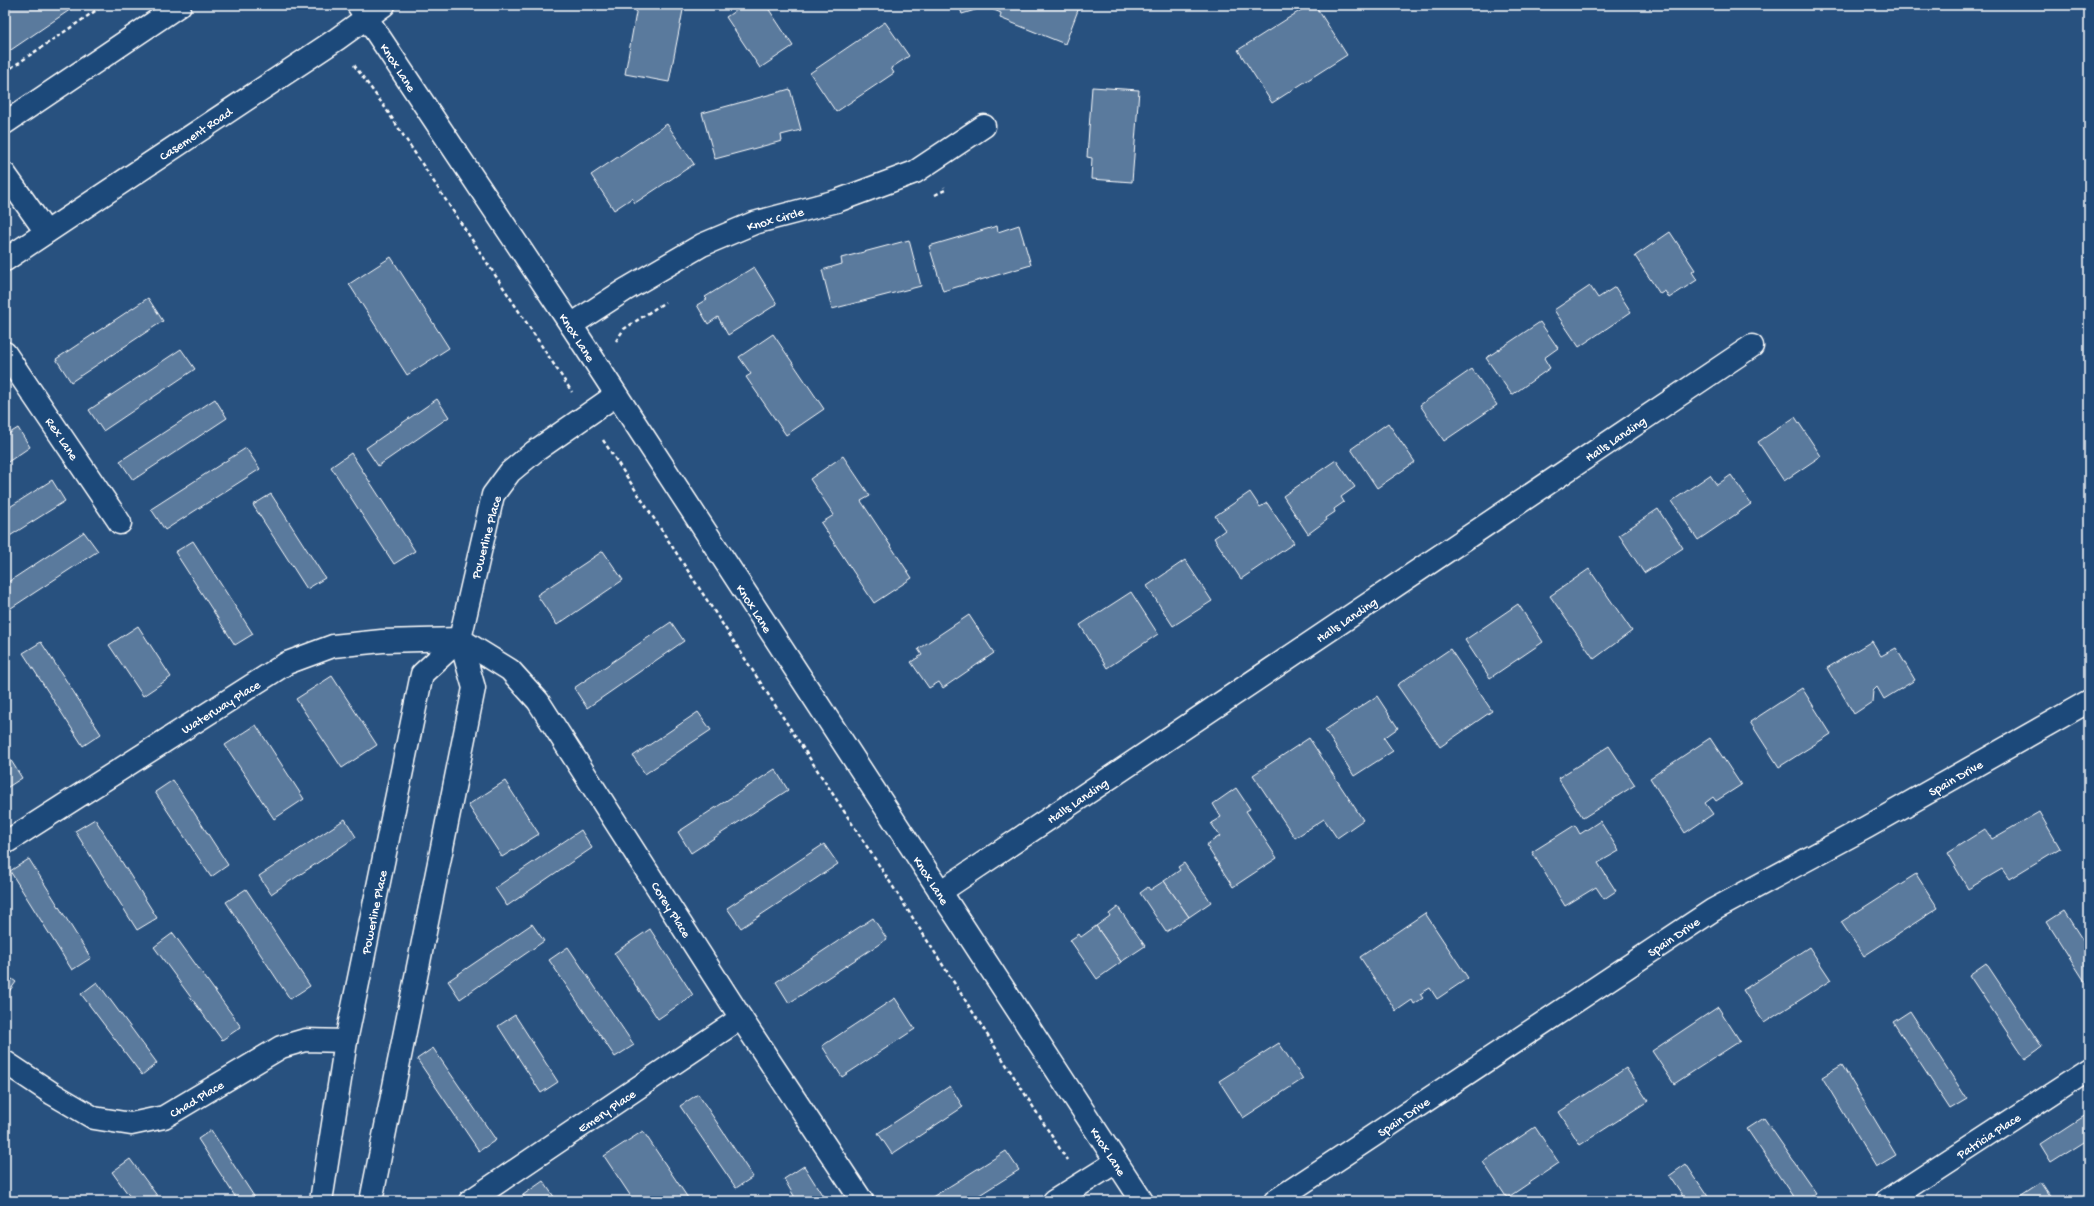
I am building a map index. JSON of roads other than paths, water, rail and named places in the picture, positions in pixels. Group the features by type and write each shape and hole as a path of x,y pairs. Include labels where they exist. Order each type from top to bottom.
{"street":[{"path":"5,123 180,5"},
{"name":"Casement Road","path":"5,260 337,39 369,9"},
{"name":"Knox Lane","path":"369,9 592,358 1142,1201"},
{"name":"Knox Circle","path":"571,325 625,290 702,245 754,223 837,201 915,172 984,126"},
{"path":"5,174 46,232"},
{"name":"Halls Landing","path":"940,892 1752,346"},
{"name":"Rex Lane","path":"5,353 120,523"},
{"name":"Powerline Place","path":"371,1201 474,688 460,639 494,495 510,472 534,452 616,395"},
{"name":"Powerline Place","path":"321,1201 346,1041 422,674 460,639"},
{"name":"Waterway Place","path":"5,843 287,663 333,646 382,641 460,639"},
{"name":"Corey Place","path":"460,639 510,670 538,701 741,1018 862,1201"},
{"name":"Spain Drive","path":"1275,1201 1713,910 1867,827 2089,701"},
{"name":"Emery Place","path":"470,1201 741,1018"},
{"name":"Chad Place","path":"5,1062 53,1094 94,1118 131,1124 164,1117 281,1047 305,1040 346,1041"},
{"name":"Patricia Place","path":"1887,1201 2089,1068"},
{"path":"1054,1201 1116,1162"}]}
